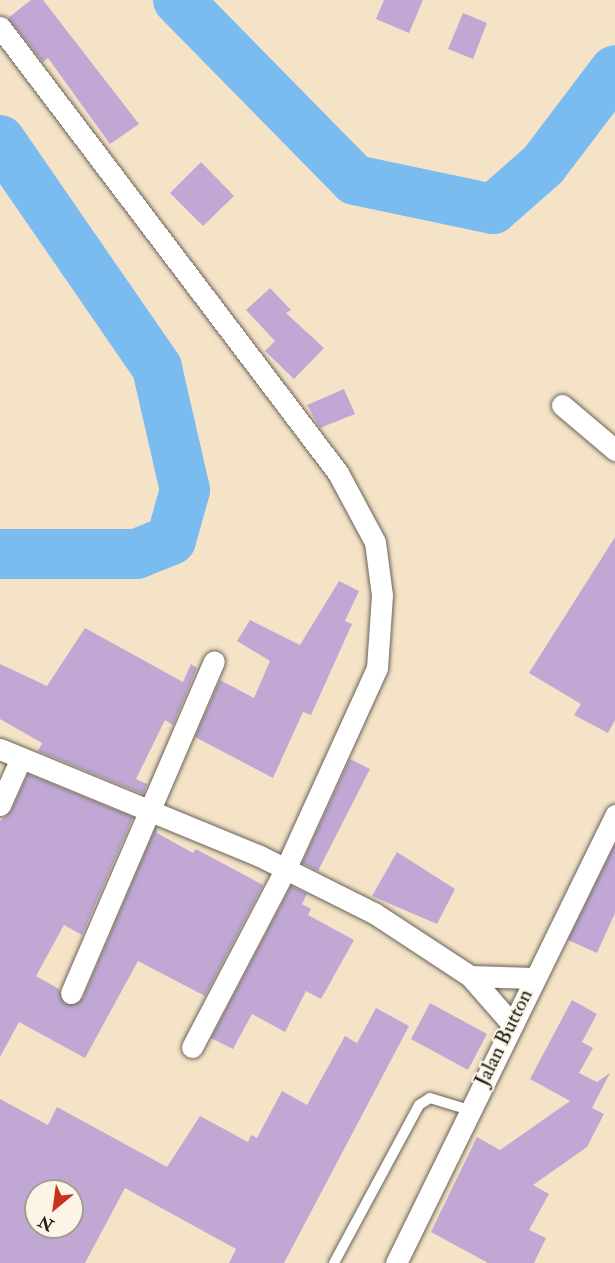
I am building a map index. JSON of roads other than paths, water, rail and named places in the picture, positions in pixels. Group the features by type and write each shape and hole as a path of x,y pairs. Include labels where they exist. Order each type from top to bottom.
{"street":[{"path":"0,27 338,473 375,542 382,595 377,668 285,870 192,1047"},
{"path":"562,405 615,450"},
{"path":"71,993 152,812 214,661"},
{"path":"0,749 285,870 374,913 470,976 511,1023"},
{"path":"0,805 21,758"},
{"name":"Jalan Button","path":"396,1263 511,1023 615,815"},
{"path":"470,976 533,978"}],"lane":[{"path":"334,1263 418,1104 430,1098 469,1110"}],"waterway":[{"path":"178,0 355,180 493,209 543,165 615,70"},
{"path":"0,140 157,368 185,490 171,540 137,554 0,554"}]}
